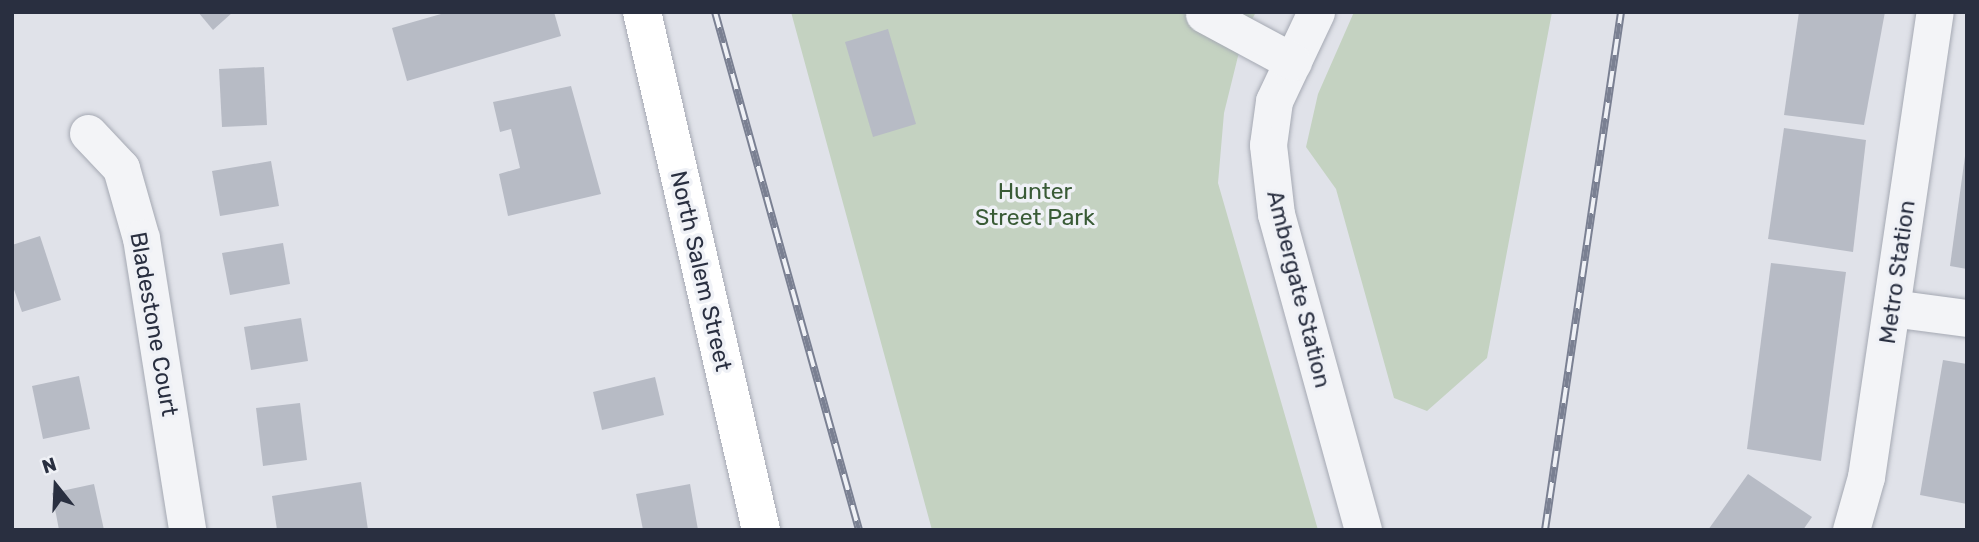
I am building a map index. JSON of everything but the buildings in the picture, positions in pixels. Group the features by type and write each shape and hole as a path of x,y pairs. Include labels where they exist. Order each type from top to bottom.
{"main road":[{"name":"North Salem Street","path":"642,12 761,530"}],"street":[{"name":"Ambergate Station","path":"1317,12 1274,101 1268,145 1276,214 1363,530"},
{"name":"Metro Station","path":"1851,530 1866,477 1935,12"},
{"path":"1204,14 1293,62"},
{"name":"Bladestone Court","path":"88,133 121,168 141,238 187,530"},
{"path":"1892,308 1967,318"}],"green space":[{"name":"Hunter Street Park","path":"791,12 1256,12 1243,36 1224,113 1218,183 1318,530 932,530"},
{"path":"1354,12 1552,12 1487,358 1427,411 1394,398 1336,189 1306,147 1318,94"}],"railway":[{"path":"715,12 859,530"},
{"path":"1545,530 1621,12"}]}
